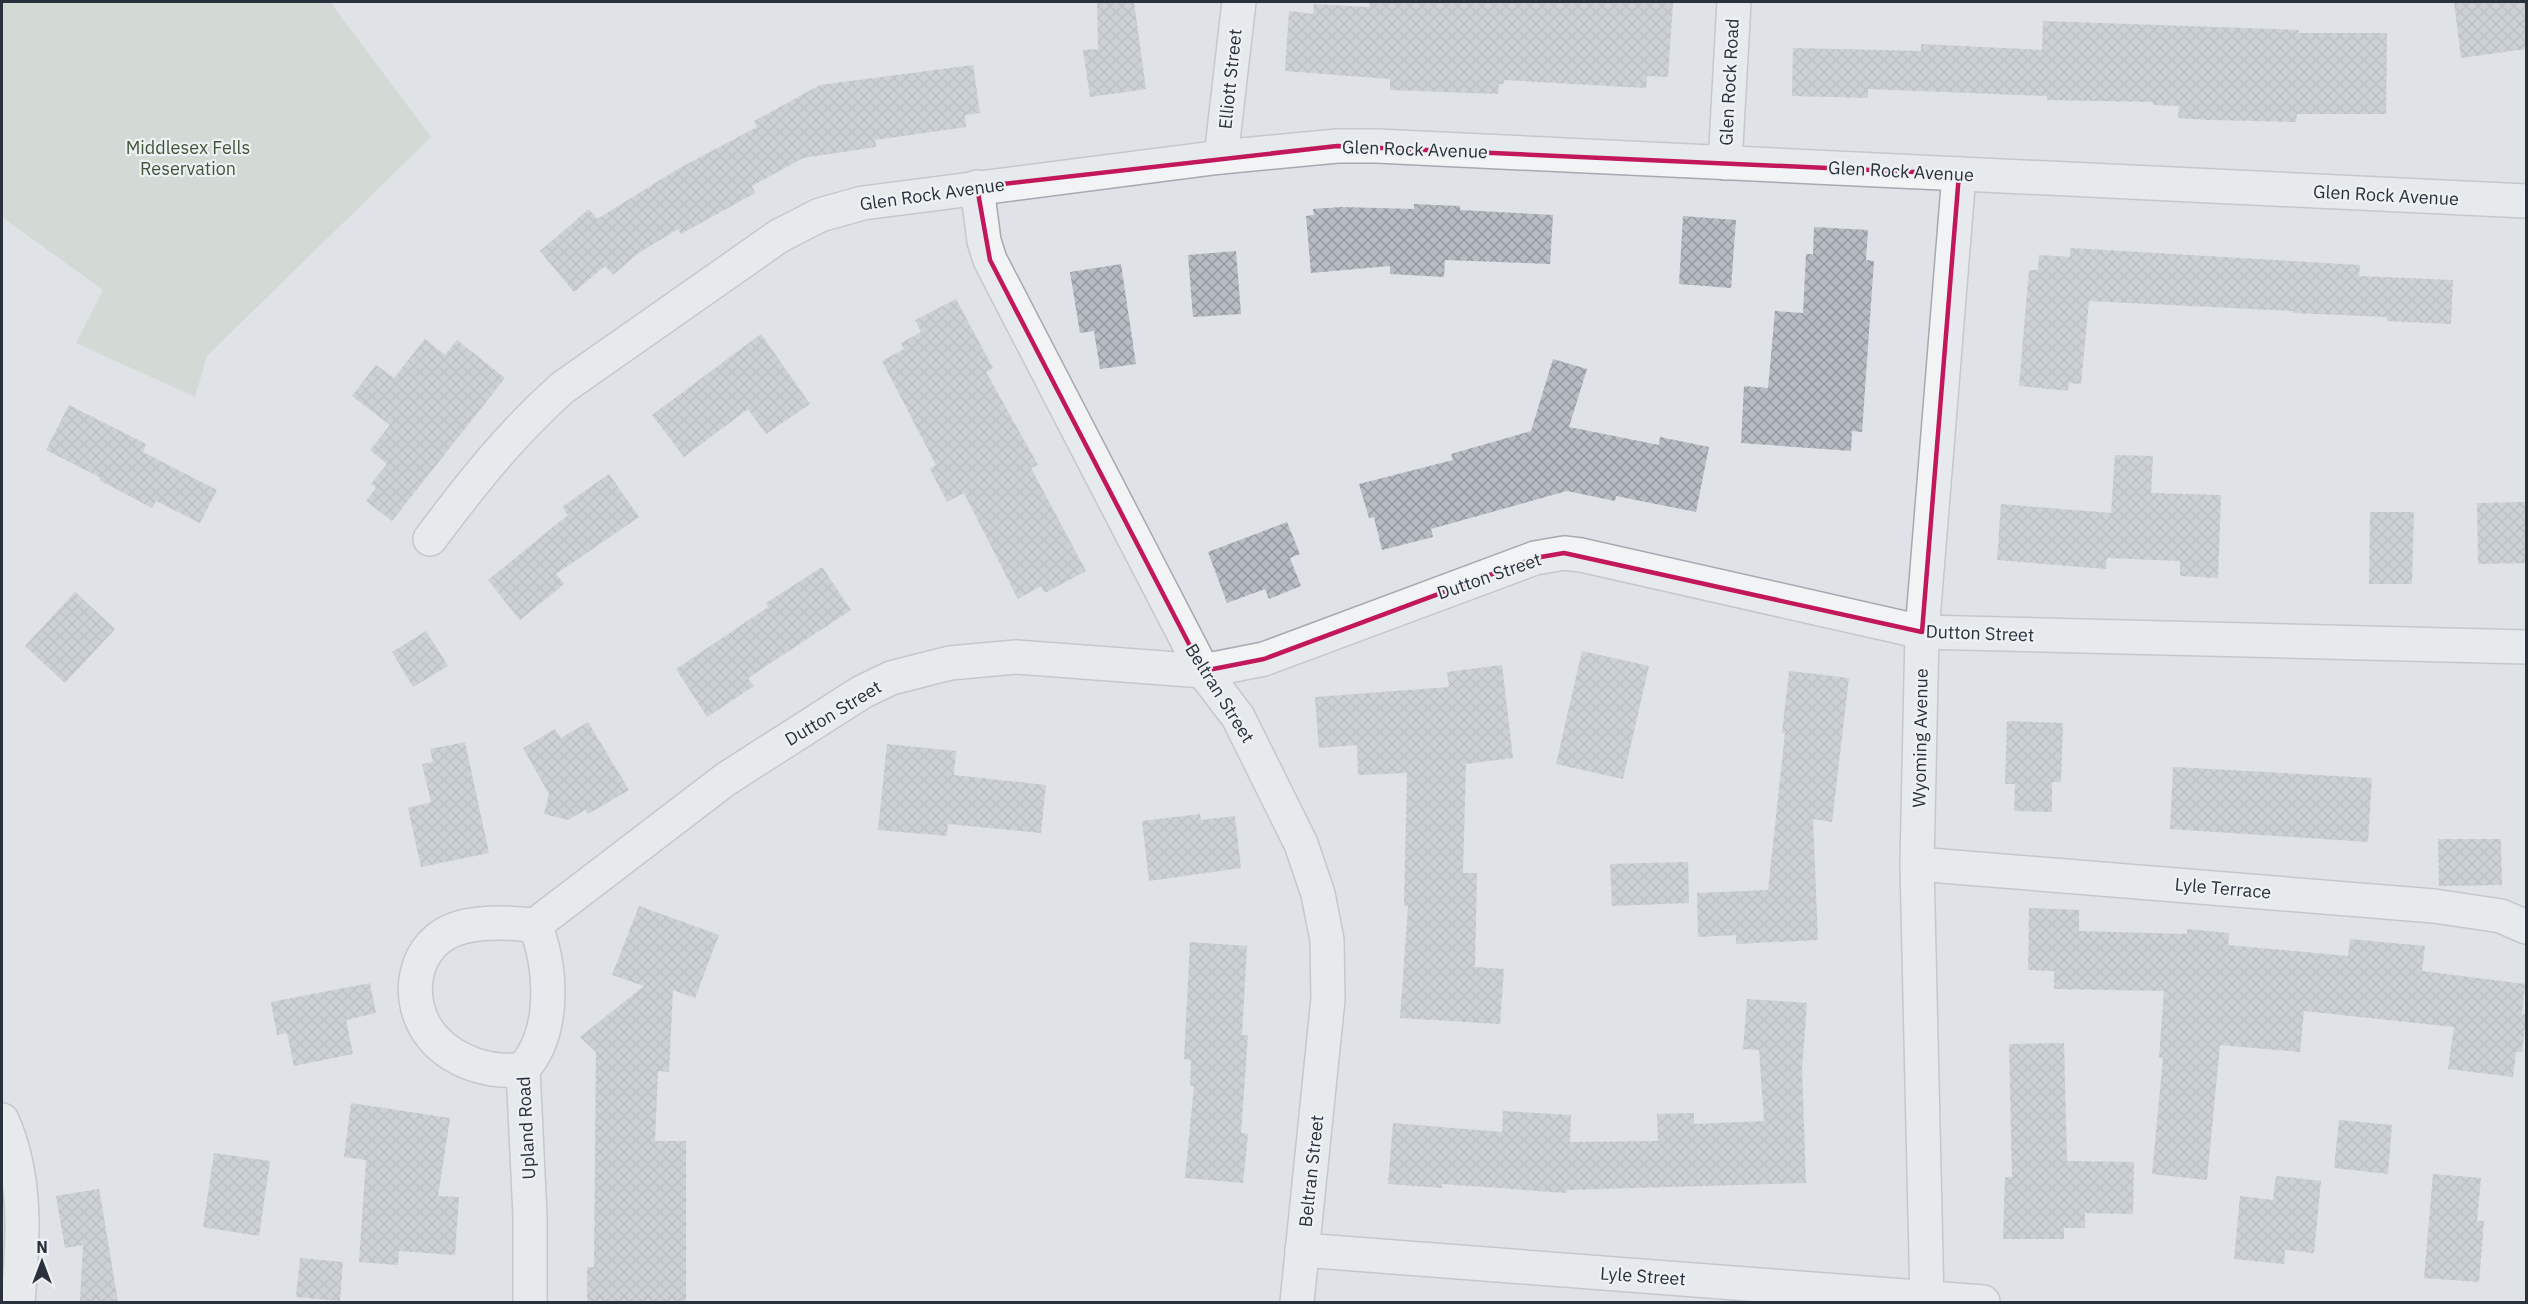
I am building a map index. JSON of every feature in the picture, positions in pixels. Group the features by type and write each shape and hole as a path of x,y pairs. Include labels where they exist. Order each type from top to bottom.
{"street":[{"name":"Elliott Street","path":"1221,157 1239,2"},
{"name":"Glen Rock Road","path":"1725,163 1734,2"},
{"name":"Glen Rock Avenue","path":"430,539 478,474 530,416 561,388 779,236 820,215 863,203 1221,157 1337,146 1377,146 2526,201"},
{"name":"Wyoming Avenue","path":"1927,1300 1917,864 1922,632 1959,174"},
{"name":"Beltran Street","path":"977,187 984,241 990,260 1203,671 1238,717 1301,844 1322,907 1327,940 1328,999 1297,1302"},
{"name":"Dutton Street","path":"535,925 726,779 862,692 891,678 950,663 1016,657 1203,671 1264,659 1535,558 1564,553 1922,632 2526,647"},
{"name":"Lyle Terrace","path":"1917,864 2434,906 2501,916 2526,927"},
{"path":"523,1069 506,1071 490,1069 466,1061 449,1052 434,1039 425,1026 417,1006 415,984 417,967 423,955 438,938 448,933 461,927 482,924 535,925"},
{"name":"Upland Road","path":"530,1302 530,1216 523,1069 536,1048 548,1005 548,966 535,925"},
{"path":"2,1120 16,1165 22,1204 18,1302"},
{"name":"Lyle Street","path":"1302,1250 1927,1300 1983,1302"}],"highlighted area":[{"path":"1337,146 1959,174 1922,632 1564,553 1535,558 1264,659 1203,671 990,260 977,187"}],"green space":[{"name":"Middlesex Fells Reservation","path":"2,2 330,2 431,137 207,356 195,397 76,343 103,290 2,217"}],"building":[{"path":"1097,2 1134,2 1146,89 1090,97 1083,50 1098,49"},
{"path":"1369,2 1673,3 1668,77 1647,76 1646,88 1504,80 1504,84 1499,84 1498,94 1390,90 1390,79 1285,71 1289,11 1313,14 1314,4 1369,7"},
{"path":"2454,2 2526,2 2526,49 2461,58"},
{"path":"2043,21 2299,30 2299,33 2387,33 2386,114 2297,114 2296,122 2209,120 2178,118 2179,106 2153,105 2153,102 2047,100 2047,96 1868,89 1868,98 1792,96 1793,48 1921,51 1921,44 2042,50"},
{"path":"973,65 980,113 965,115 966,127 875,140 876,147 803,158 752,186 755,193 681,234 678,229 637,254 613,275 605,266 574,292 540,251 589,209 597,219 678,169 757,127 754,121 820,85"},
{"path":"1414,204 1460,206 1460,210 1553,215 1550,264 1445,260 1444,277 1390,274 1390,266 1311,273 1306,216 1314,215 1313,209 1341,207 1414,209"},
{"path":"1683,216 1736,220 1731,288 1679,284"},
{"path":"1814,227 1868,230 1866,260 1874,261 1862,432 1852,431 1851,451 1741,443 1744,386 1768,388 1775,311 1803,313 1806,254 1813,254"},
{"path":"2070,248 2360,265 2359,276 2453,280 2451,324 2387,321 2387,317 2293,313 2293,311 2089,301 2081,384 2069,383 2068,391 2019,386 2029,270 2038,270 2039,255 2070,257"},
{"path":"1236,251 1241,314 1193,317 1188,255"},
{"path":"1121,264 1136,364 1100,369 1094,331 1080,333 1070,272"},
{"path":"956,299 993,368 986,372 1038,465 1031,468 1086,571 1045,593 1041,586 1018,599 964,493 947,502 930,469 936,465 882,361 904,349 901,343 921,332 915,320"},
{"path":"761,334 810,404 766,434 748,409 684,457 652,415"},
{"path":"425,339 445,355 457,340 505,378 392,521 366,501 376,488 371,484 387,464 370,450 390,425 352,396 376,365 394,378"},
{"path":"1553,359 1587,369 1569,427 1659,445 1660,437 1709,447 1696,512 1616,496 1615,501 1567,491 1431,529 1433,537 1382,550 1374,517 1369,518 1359,484 1453,460 1451,454 1531,431"},
{"path":"69,405 146,444 143,452 217,490 200,523 156,501 152,508 99,480 101,478 46,450"},
{"path":"2115,455 2153,456 2151,493 2221,495 2218,578 2180,576 2180,561 2107,558 2106,569 1997,560 2001,504 2111,513"},
{"path":"609,474 639,517 556,574 564,584 520,620 488,580 568,515 562,507"},
{"path":"2526,502 2526,563 2478,564 2477,503"},
{"path":"2370,512 2414,512 2412,584 2369,584"},
{"path":"1287,522 1300,554 1290,558 1301,586 1269,599 1265,589 1227,603 1208,552"},
{"path":"822,567 851,610 748,678 754,686 707,717 676,669 768,607 766,603"},
{"path":"75,592 115,629 65,683 25,646"},
{"path":"426,631 448,666 413,687 392,652"},
{"path":"1582,651 1649,666 1623,779 1556,764"},
{"path":"1502,665 1513,758 1466,764 1463,873 1477,873 1475,967 1504,969 1500,1024 1400,1018 1408,906 1404,906 1407,773 1358,775 1357,745 1319,748 1315,697 1449,687 1447,672"},
{"path":"1789,671 1849,678 1832,822 1813,819 1818,940 1736,944 1736,935 1698,937 1697,893 1768,890 1785,733 1782,733"},
{"path":"2007,721 2063,723 2061,782 2052,782 2052,812 2014,811 2015,784 2005,784"},
{"path":"588,722 629,790 588,814 585,810 568,820 544,814 549,794 523,748 555,729 561,738"},
{"path":"465,742 489,853 421,867 408,808 431,802 422,764 433,762 430,749"},
{"path":"887,744 956,751 954,775 1046,785 1041,833 948,824 947,836 878,830"},
{"path":"2173,767 2372,778 2368,842 2170,829"},
{"path":"1200,814 1201,820 1235,816 1241,868 1149,881 1142,821"},
{"path":"2438,839 2501,839 2502,885 2439,886"},
{"path":"1688,862 1689,903 1612,906 1610,864"},
{"path":"639,906 719,935 695,998 673,990 669,1072 658,1071 655,1141 686,1141 686,1302 587,1302 587,1267 594,1267 596,1052 580,1037 644,986 612,975"},
{"path":"2029,908 2079,910 2079,931 2187,934 2187,929 2229,933 2228,945 2348,956 2350,939 2425,946 2422,971 2525,984 2522,1014 2526,1014 2526,1018 2522,1052 2516,1052 2513,1077 2448,1069 2454,1027 2304,1011 2300,1052 2220,1045 2207,1180 2152,1174 2163,1058 2159,1057 2164,991 2054,989 2054,971 2028,970"},
{"path":"1190,942 1247,946 1242,1035 1248,1035 1241,1133 1248,1134 1243,1183 1185,1178 1194,1086 1190,1086 1191,1060 1184,1059"},
{"path":"370,983 376,1013 346,1020 353,1054 294,1066 287,1033 277,1035 271,1002"},
{"path":"1747,999 1807,1003 1802,1069 1806,1183 1567,1190 1566,1193 1442,1184 1442,1188 1388,1184 1393,1123 1502,1132 1503,1111 1571,1115 1570,1142 1658,1141 1657,1114 1694,1113 1694,1124 1764,1121 1759,1050 1743,1049"},
{"path":"2064,1043 2067,1161 2134,1162 2133,1214 2085,1213 2085,1228 2064,1228 2064,1239 2003,1239 2005,1177 2012,1177 2009,1044"},
{"path":"351,1103 450,1118 438,1196 459,1197 455,1255 399,1251 398,1265 359,1262 366,1160 344,1157"},
{"path":"2339,1120 2392,1125 2388,1174 2334,1168"},
{"path":"214,1153 270,1161 259,1236 203,1227"},
{"path":"2433,1174 2481,1178 2477,1221 2484,1221 2479,1282 2424,1278"},
{"path":"2276,1176 2321,1181 2314,1253 2285,1250 2284,1264 2234,1259 2240,1196 2273,1200"},
{"path":"99,1189 118,1302 80,1302 83,1245 65,1248 56,1196"},
{"path":"300,1258 343,1262 340,1301 296,1297"}]}
